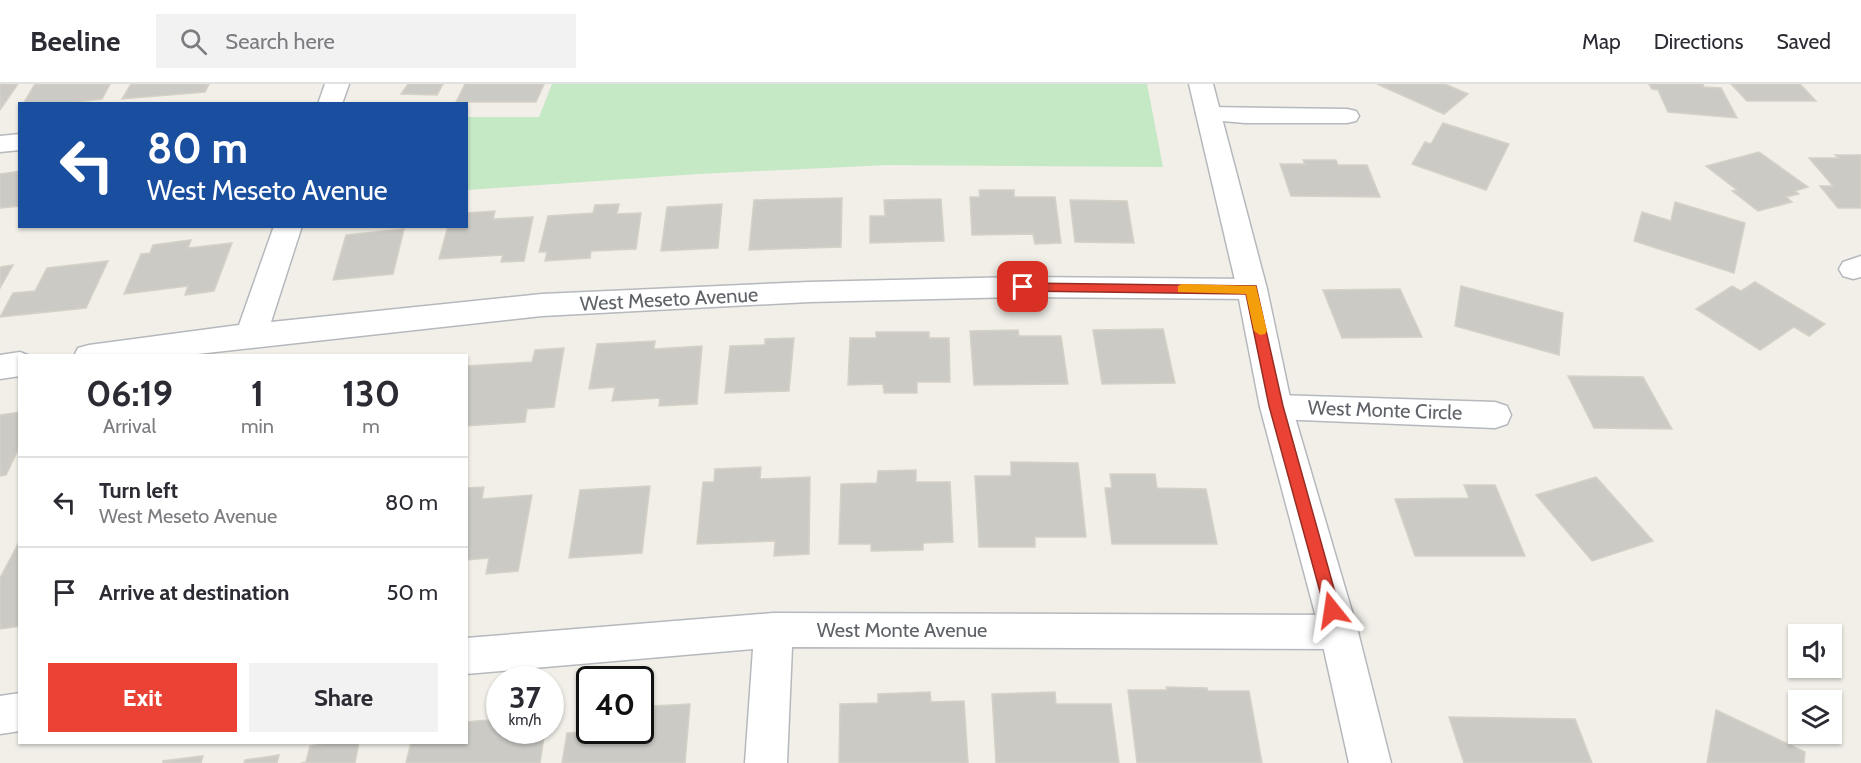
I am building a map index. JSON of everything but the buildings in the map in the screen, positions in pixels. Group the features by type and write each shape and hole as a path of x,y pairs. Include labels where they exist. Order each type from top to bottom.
{"street":[{"path":"331,102 336,84"},
{"path":"1204,99 1245,116 1347,116"},
{"path":"1204,99 1252,289 1276,406 1339,632 1370,763"},
{"path":"0,144 18,142"},
{"path":"251,335 287,228"},
{"name":"West Meseto Avenue","path":"104,354 251,335 542,305 798,292 1023,287 1252,289"},
{"path":"0,367 18,364"},
{"name":"West Monte Circle","path":"1276,406 1495,414"},
{"path":"766,763 773,630"},
{"name":"West Monte Avenue","path":"468,656 773,630 1339,632"},
{"path":"0,715 18,712"}],"green space":[{"path":"552,84 1147,84 1163,167 888,165 698,174 468,190 468,117 539,117"}],"slow traffic":[{"path":"1182,289 1252,289 1260,331"}],"route":[{"path":"1023,287 1252,289 1276,406 1332,610"}]}
